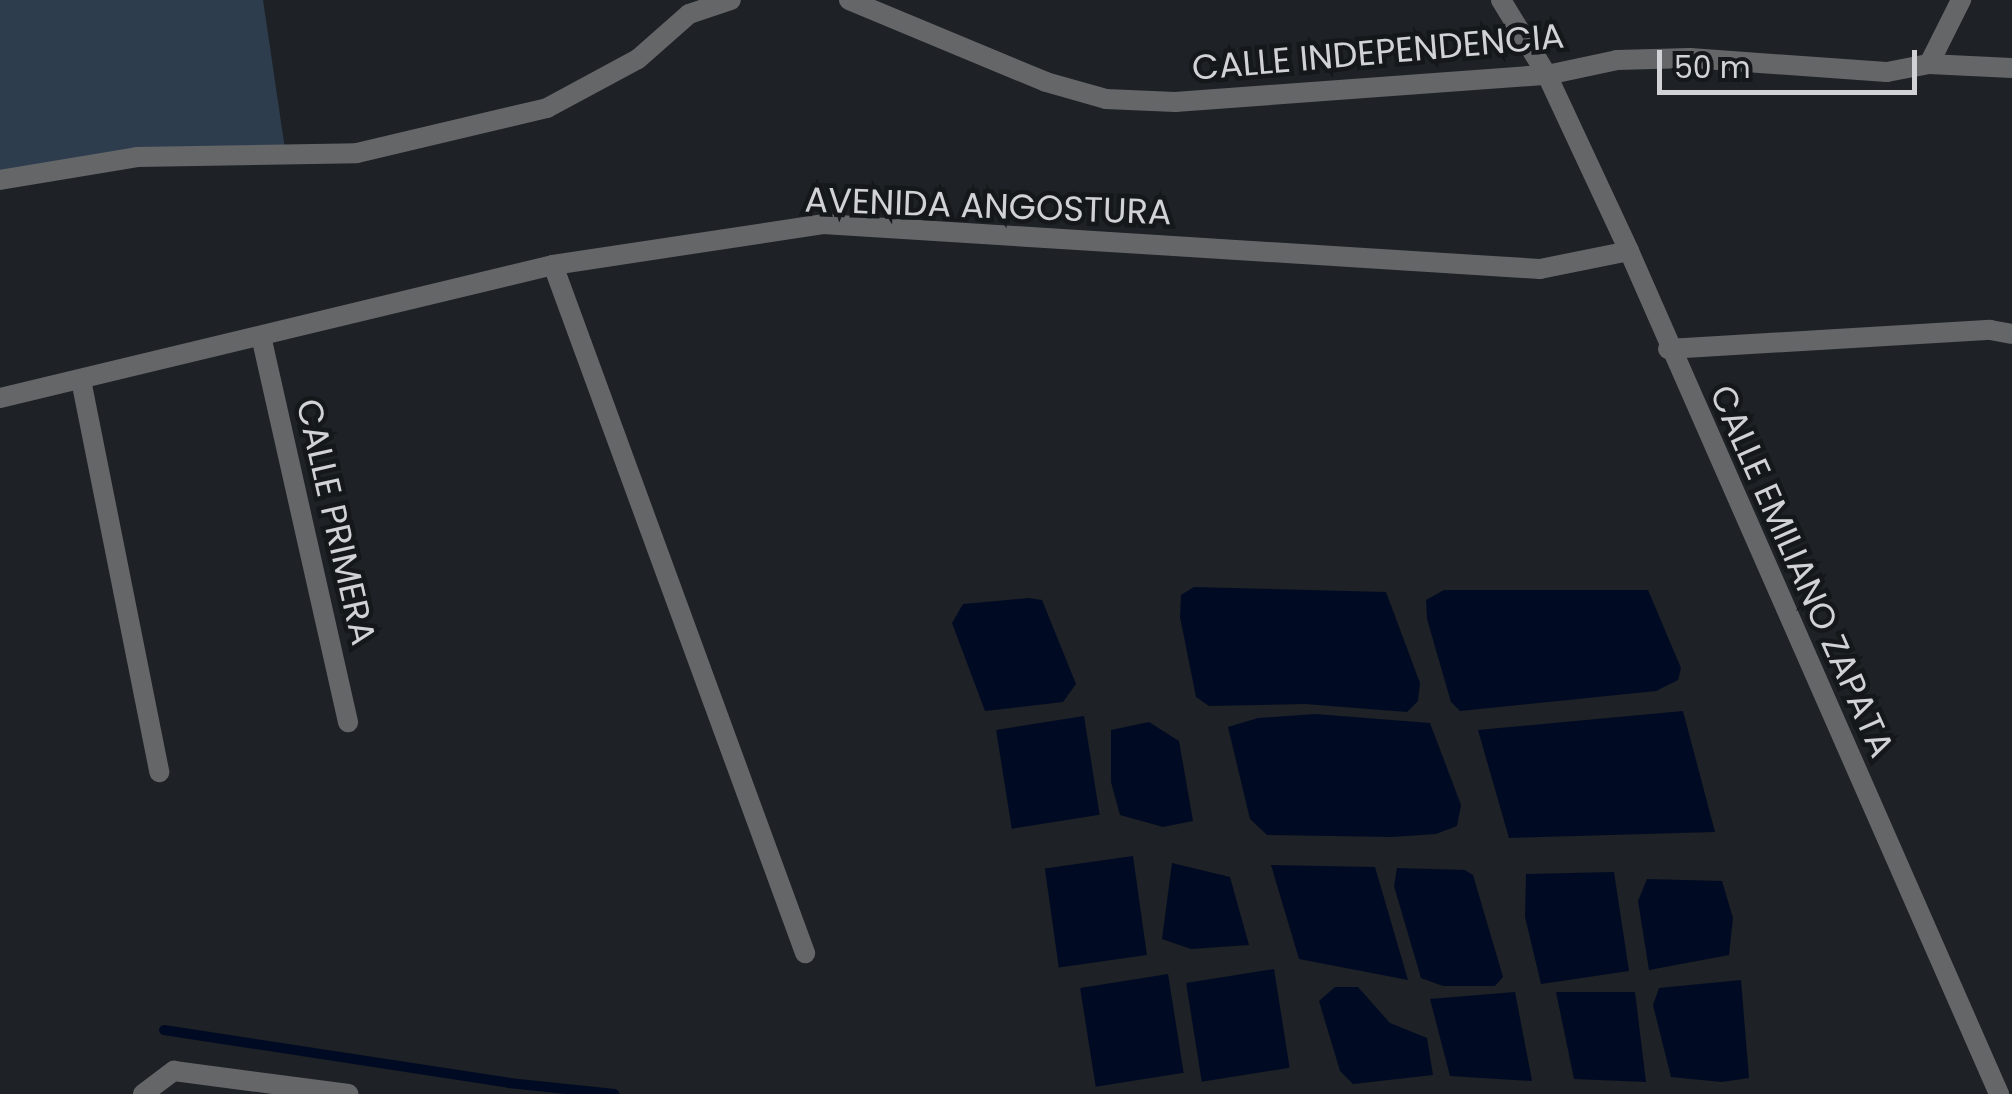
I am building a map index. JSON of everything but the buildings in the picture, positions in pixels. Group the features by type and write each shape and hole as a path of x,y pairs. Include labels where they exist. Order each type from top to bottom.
{"street":[{"path":"0,180 137,158 357,153 547,108 638,59 689,14 730,0"},
{"name":"CALLE INDEPENDENCIA","path":"849,0 1046,82 1106,100 1175,102 1546,75 1617,60 1671,58 1887,72 1929,64 2012,68"},
{"name":"CALLE EMILIANO ZAPATA","path":"1501,0 1546,75 1629,252 1668,349 1999,1094"},
{"path":"1929,64 1960,0"},
{"name":"AVENIDA ANGOSTURA","path":"0,398 553,265 823,224 1540,268 1629,252"},
{"path":"553,265 805,954"},
{"path":"1668,349 1990,330 2012,334"},
{"name":"CALLE PRIMERA","path":"260,336 348,722"},
{"path":"80,380 160,772"},
{"path":"143,1094 174,1072 348,1094"}],"shaded area":[{"path":"0,0 263,0 286,156 137,157 0,180"},
{"path":"1194,587 1386,592 1420,683 1418,701 1407,712 1305,704 1209,706 1196,697 1180,617 1181,595"},
{"path":"1444,590 1648,590 1681,668 1678,680 1656,691 1460,711 1451,702 1427,619 1426,600"},
{"path":"1042,600 1076,684 1063,702 985,711 952,623 963,604"},
{"path":"1683,711 1715,832 1509,838 1478,730"},
{"path":"1315,714 1430,723 1461,805 1457,826 1436,834 1392,837 1267,835 1250,819 1228,727 1258,718"},
{"path":"1084,716 1100,815 1012,829 996,730"},
{"path":"1149,722 1179,741 1193,821 1163,827 1120,815 1111,782 1111,730"},
{"path":"1133,856 1147,955 1059,967 1045,868"},
{"path":"1172,863 1230,877 1249,945 1191,949 1162,939"},
{"path":"1271,865 1375,867 1408,980 1299,959"},
{"path":"1397,868 1465,870 1473,875 1503,977 1495,986 1443,986 1421,978 1394,886"},
{"path":"1614,872 1629,971 1541,984 1525,917 1526,874"},
{"path":"1647,879 1722,881 1733,918 1729,955 1649,970 1638,901"},
{"path":"1274,969 1290,1068 1202,1082 1186,983"},
{"path":"1168,974 1184,1073 1096,1087 1080,988"},
{"path":"1741,980 1749,1078 1722,1082 1671,1077 1653,1005 1659,988"},
{"path":"1335,987 1358,987 1390,1023 1427,1038 1433,1075 1353,1084 1340,1071 1319,1001"},
{"path":"1515,992 1532,1081 1450,1076 1430,999"},
{"path":"1556,992 1635,992 1646,1082 1574,1079"}],"waterway":[{"path":"164,1030 509,1083 614,1094"}]}
